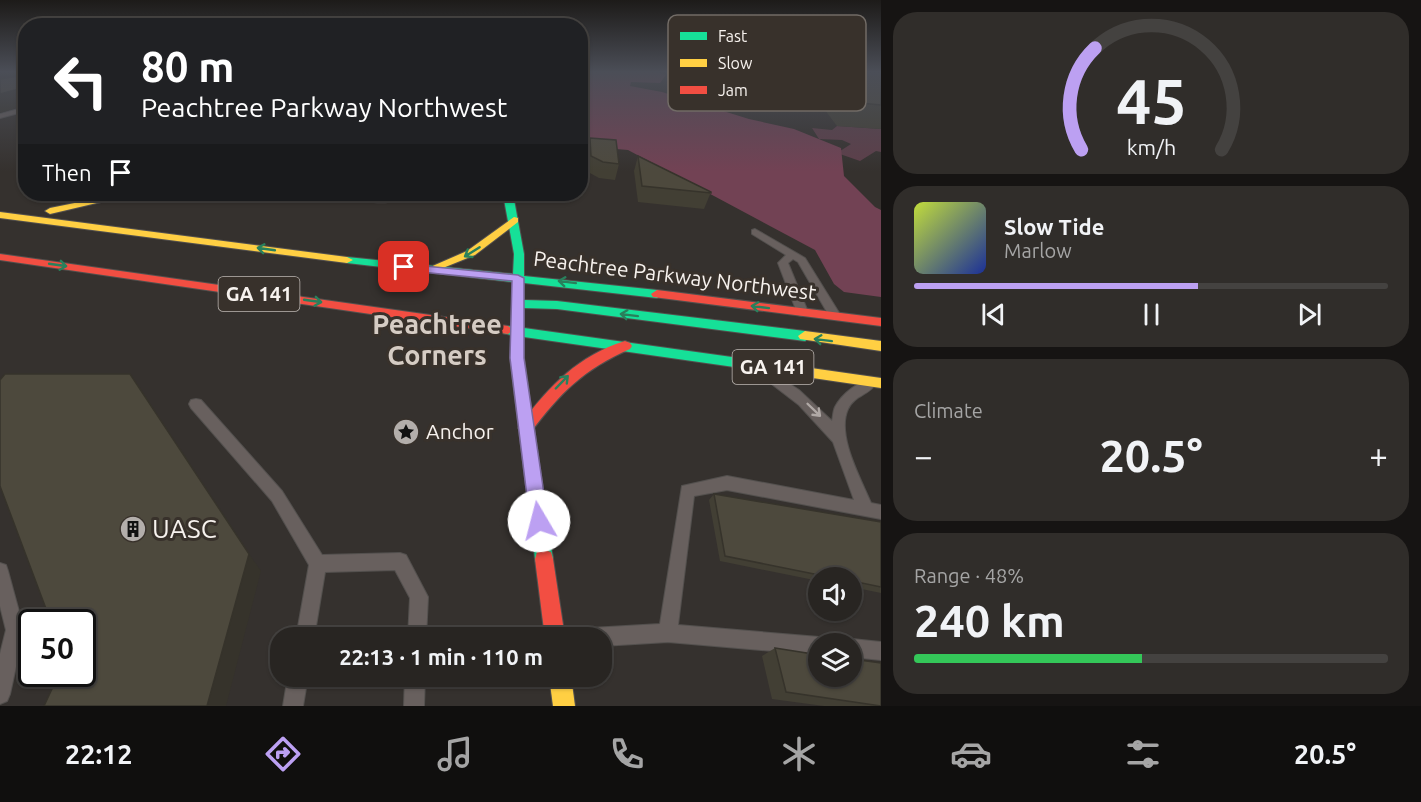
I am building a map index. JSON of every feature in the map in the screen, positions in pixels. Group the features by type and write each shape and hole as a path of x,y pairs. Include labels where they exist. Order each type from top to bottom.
{"main road":[{"path":"3,215 82,206 103,201"},
{"path":"130,201 127,212 147,234"},
{"path":"510,201 519,254 515,301 517,358 553,627"},
{"name":"Peachtree Parkway Northwest","path":"3,215 423,270 551,280 881,322"},
{"path":"423,270 450,263 471,253 514,220"},
{"path":"0,255 42,249"},
{"name":"GA 141","path":"0,255 517,332 880,382"},
{"path":"515,301 881,346"},
{"path":"526,428 561,381 592,358 625,346"},
{"path":"561,687 564,706"}],"lane":[{"path":"0,116 18,111"},
{"path":"754,232 802,260 835,316"},
{"path":"792,254 783,263 802,312"},
{"path":"750,364 792,391 812,408 839,438 874,511"},
{"path":"839,438 838,417 844,401 852,393 880,382"},
{"path":"196,404 277,496 318,564 307,627"},
{"path":"668,633 687,491 727,483 874,511"},
{"path":"318,564 400,561 419,597 418,627"},
{"path":"0,571 15,630 0,694"},
{"path":"612,636 668,633 808,645"},
{"path":"862,649 881,651"},
{"path":"293,706 296,687"},
{"path":"414,706 415,687"}],"shaded area":[{"path":"588,105 668,105 668,111 723,111 794,129 841,148 844,176 875,207 881,210 881,297 844,292 834,284 815,250 628,150 588,147"},
{"path":"837,126 881,129 881,152 876,151 860,161 837,153 851,144 842,140 819,139 812,128 832,130"}],"building":[{"path":"590,138 616,140 619,164 603,162 591,156"},
{"path":"638,156 711,192 711,193 642,186"},
{"name":"UASC","path":"5,374 130,374 249,554 207,706 44,706 53,687 96,687 96,609 46,609 0,486 0,380"},
{"path":"714,494 881,522 881,587 862,583 862,567 808,567 808,573 725,556"},
{"path":"775,648 808,653 808,687 862,687 862,660 881,663 881,706 786,692"}],"traffic: fast":[{"path":"509,201 519,254 517,358 544,559"},
{"path":"347,260 657,294"},
{"path":"518,304 557,305 805,336"},
{"path":"508,330 804,372"}],"traffic: slow":[{"path":"50,211 97,201"},
{"path":"0,215 347,260"},
{"path":"434,268 471,253 514,220"},
{"path":"805,336 881,346"},
{"path":"804,372 881,383"},
{"path":"561,687 564,706"}],"traffic: jam":[{"path":"0,257 508,330"},
{"path":"657,294 881,322"},
{"path":"526,428 547,400 568,378 593,361 625,346"},
{"path":"544,559 553,627"}],"place":[{"name":"Anchor","path":"406,432"},
{"name":"UASC","path":"133,529"}],"district":[{"name":"Peachtree Corners","path":"437,340"}],"route":[{"path":"404,267 518,278 517,358 539,521"}]}
